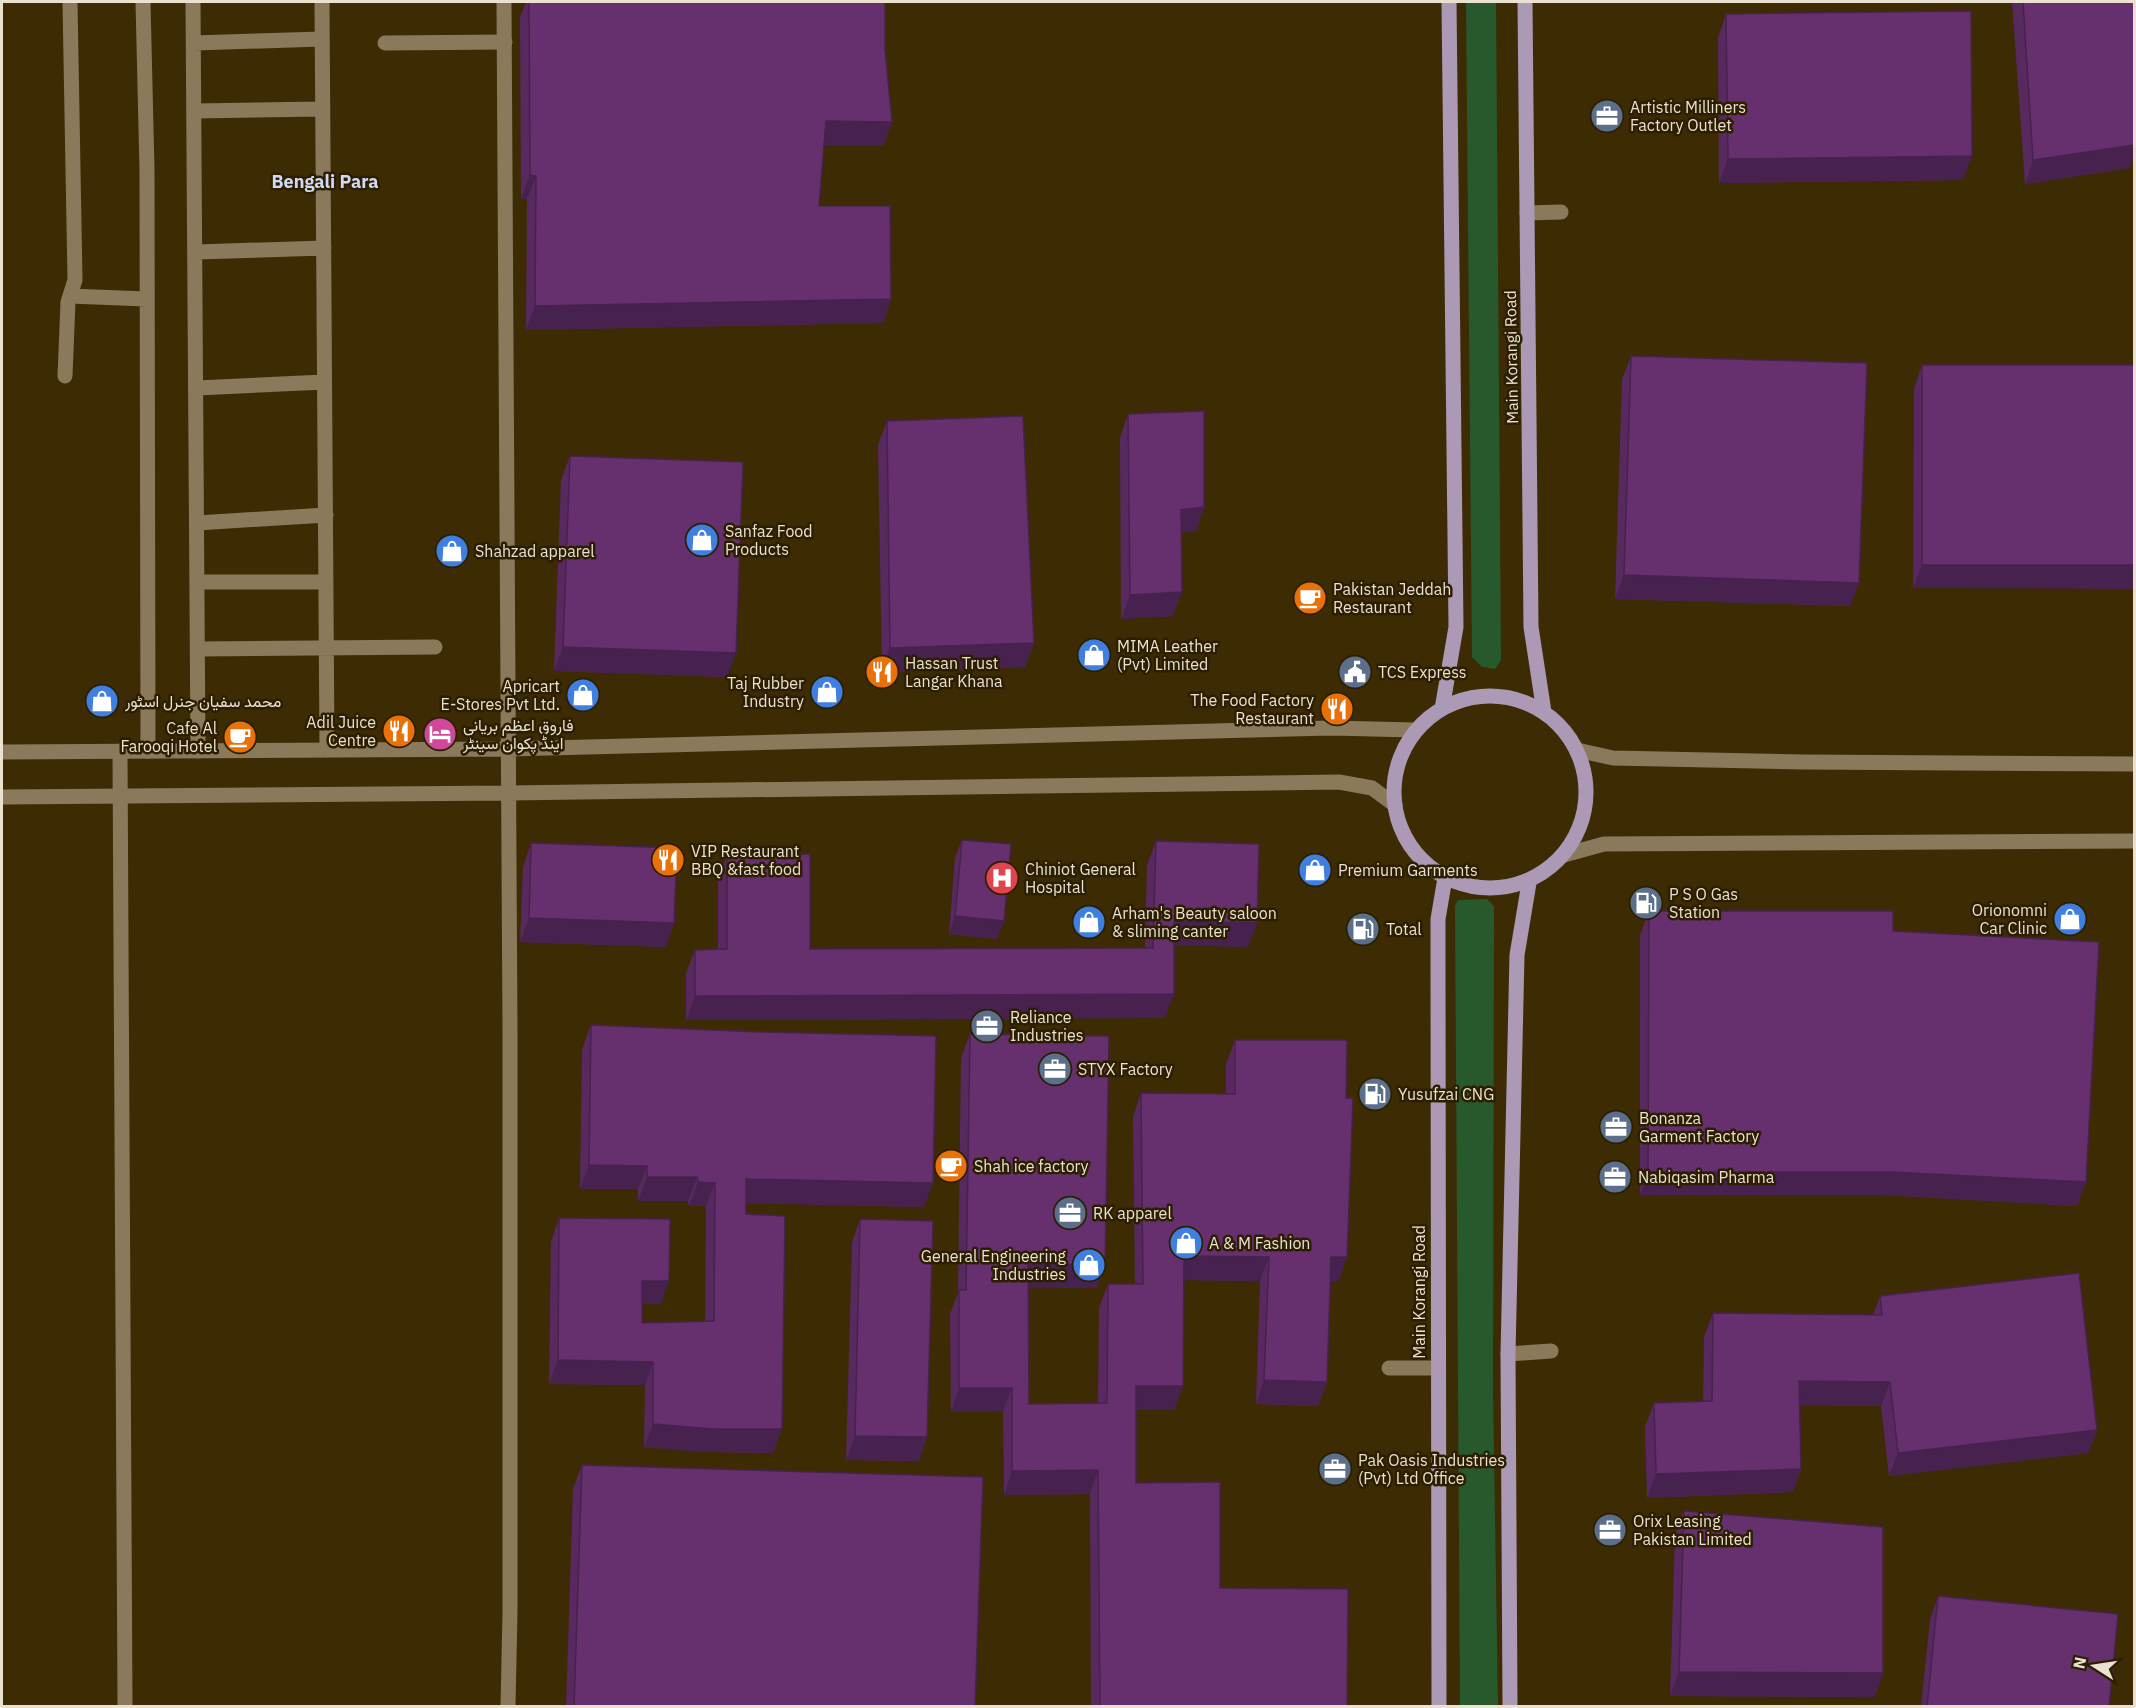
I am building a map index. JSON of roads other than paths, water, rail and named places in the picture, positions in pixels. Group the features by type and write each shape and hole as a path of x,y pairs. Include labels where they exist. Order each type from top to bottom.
{"main road":[{"path":"1442,709 1456,627 1449,2"},
{"name":"Main Korangi Road","path":"1525,2 1531,627 1544,712"},
{"path":"1493,695 1520,700 1544,712 1563,729 1577,750 1585,776 1586,804 1578,831 1564,855 1529,883 1506,888 1475,888 1445,878 1424,862 1404,836 1395,805 1396,773 1407,743 1415,730 1442,709 1467,698 1493,695"},
{"name":"Main Korangi Road","path":"1439,1707 1438,920 1445,878"},
{"path":"1510,1707 1508,1354 1517,955 1529,883"}],"street":[{"path":"65,376 68,302 75,280 70,2"},
{"path":"143,2 147,170 148,751"},
{"path":"193,2 198,751"},
{"path":"322,2 327,750"},
{"path":"504,2 510,1045 508,1707"},
{"path":"194,43 322,39"},
{"path":"385,42 505,42"},
{"path":"195,111 322,109"},
{"path":"1527,213 1561,213"},
{"path":"196,252 324,248"},
{"path":"70,296 146,299"},
{"path":"197,388 324,382"},
{"path":"197,523 326,516"},
{"path":"198,582 326,582"},
{"path":"198,649 435,648"},
{"path":"2,752 509,749 1319,729 1415,730"},
{"path":"1577,750 1613,758 1804,762 2134,764"},
{"path":"120,751 125,1707"},
{"path":"2,797 508,794 1338,782 1372,788 1395,805"},
{"path":"1564,855 1604,844 2134,841"},
{"path":"1508,1354 1551,1351"},
{"path":"1389,1368 1437,1368"}],"place":[{"name":"Artistic Milliners Factory Outlet","path":"1607,116"},
{"name":"Sanfaz Food Products","path":"702,540"},
{"name":"Shahzad apparel","path":"452,551"},
{"name":"Pakistan Jeddah Restaurant","path":"1310,598"},
{"name":"MIMA Leather (Pvt) Limited","path":"1094,655"},
{"name":"Hassan Trust Langar Khana","path":"882,672"},
{"name":"TCS Express","path":"1355,672"},
{"name":"Taj Rubber Industry","path":"827,692"},
{"name":"Apricart E-Stores Pvt Ltd.","path":"583,695"},
{"name":"محمد سفیان جنرل اسٹور","path":"102,701"},
{"name":"The Food Factory Restaurant","path":"1337,709"},
{"name":"Adil Juice Centre","path":"399,731"},
{"name":"فاروق اعظم بریانی اینڈ پکوان سینٹر","path":"440,734"},
{"name":"Cafe Al Farooqi Hotel","path":"240,737"},
{"name":"VIP Restaurant BBQ &fast food","path":"668,860"},
{"name":"Premium Garments","path":"1315,870"},
{"name":"Chiniot General Hospital","path":"1002,878"},
{"name":"P S O Gas Station","path":"1646,903"},
{"name":"Orionomni Car Clinic","path":"2070,919"},
{"name":"Arham's Beauty saloon & sliming canter","path":"1089,922"},
{"name":"Total","path":"1363,929"},
{"name":"Reliance Industries","path":"987,1026"},
{"name":"STYX Factory","path":"1055,1069"},
{"name":"Yusufzai CNG","path":"1375,1094"},
{"name":"Bonanza Garment Factory","path":"1616,1127"},
{"name":"Shah ice factory","path":"951,1166"},
{"name":"Nabiqasim Pharma","path":"1615,1177"},
{"name":"RK apparel","path":"1070,1213"},
{"name":"A & M Fashion","path":"1186,1243"},
{"name":"General Engineering Industries","path":"1089,1265"},
{"name":"Pak Oasis Industries (Pvt) Ltd Office","path":"1335,1469"},
{"name":"Orix Leasing Pakistan Limited","path":"1610,1530"}],"district":[{"name":"Bengali Para","path":"325,181"}]}
